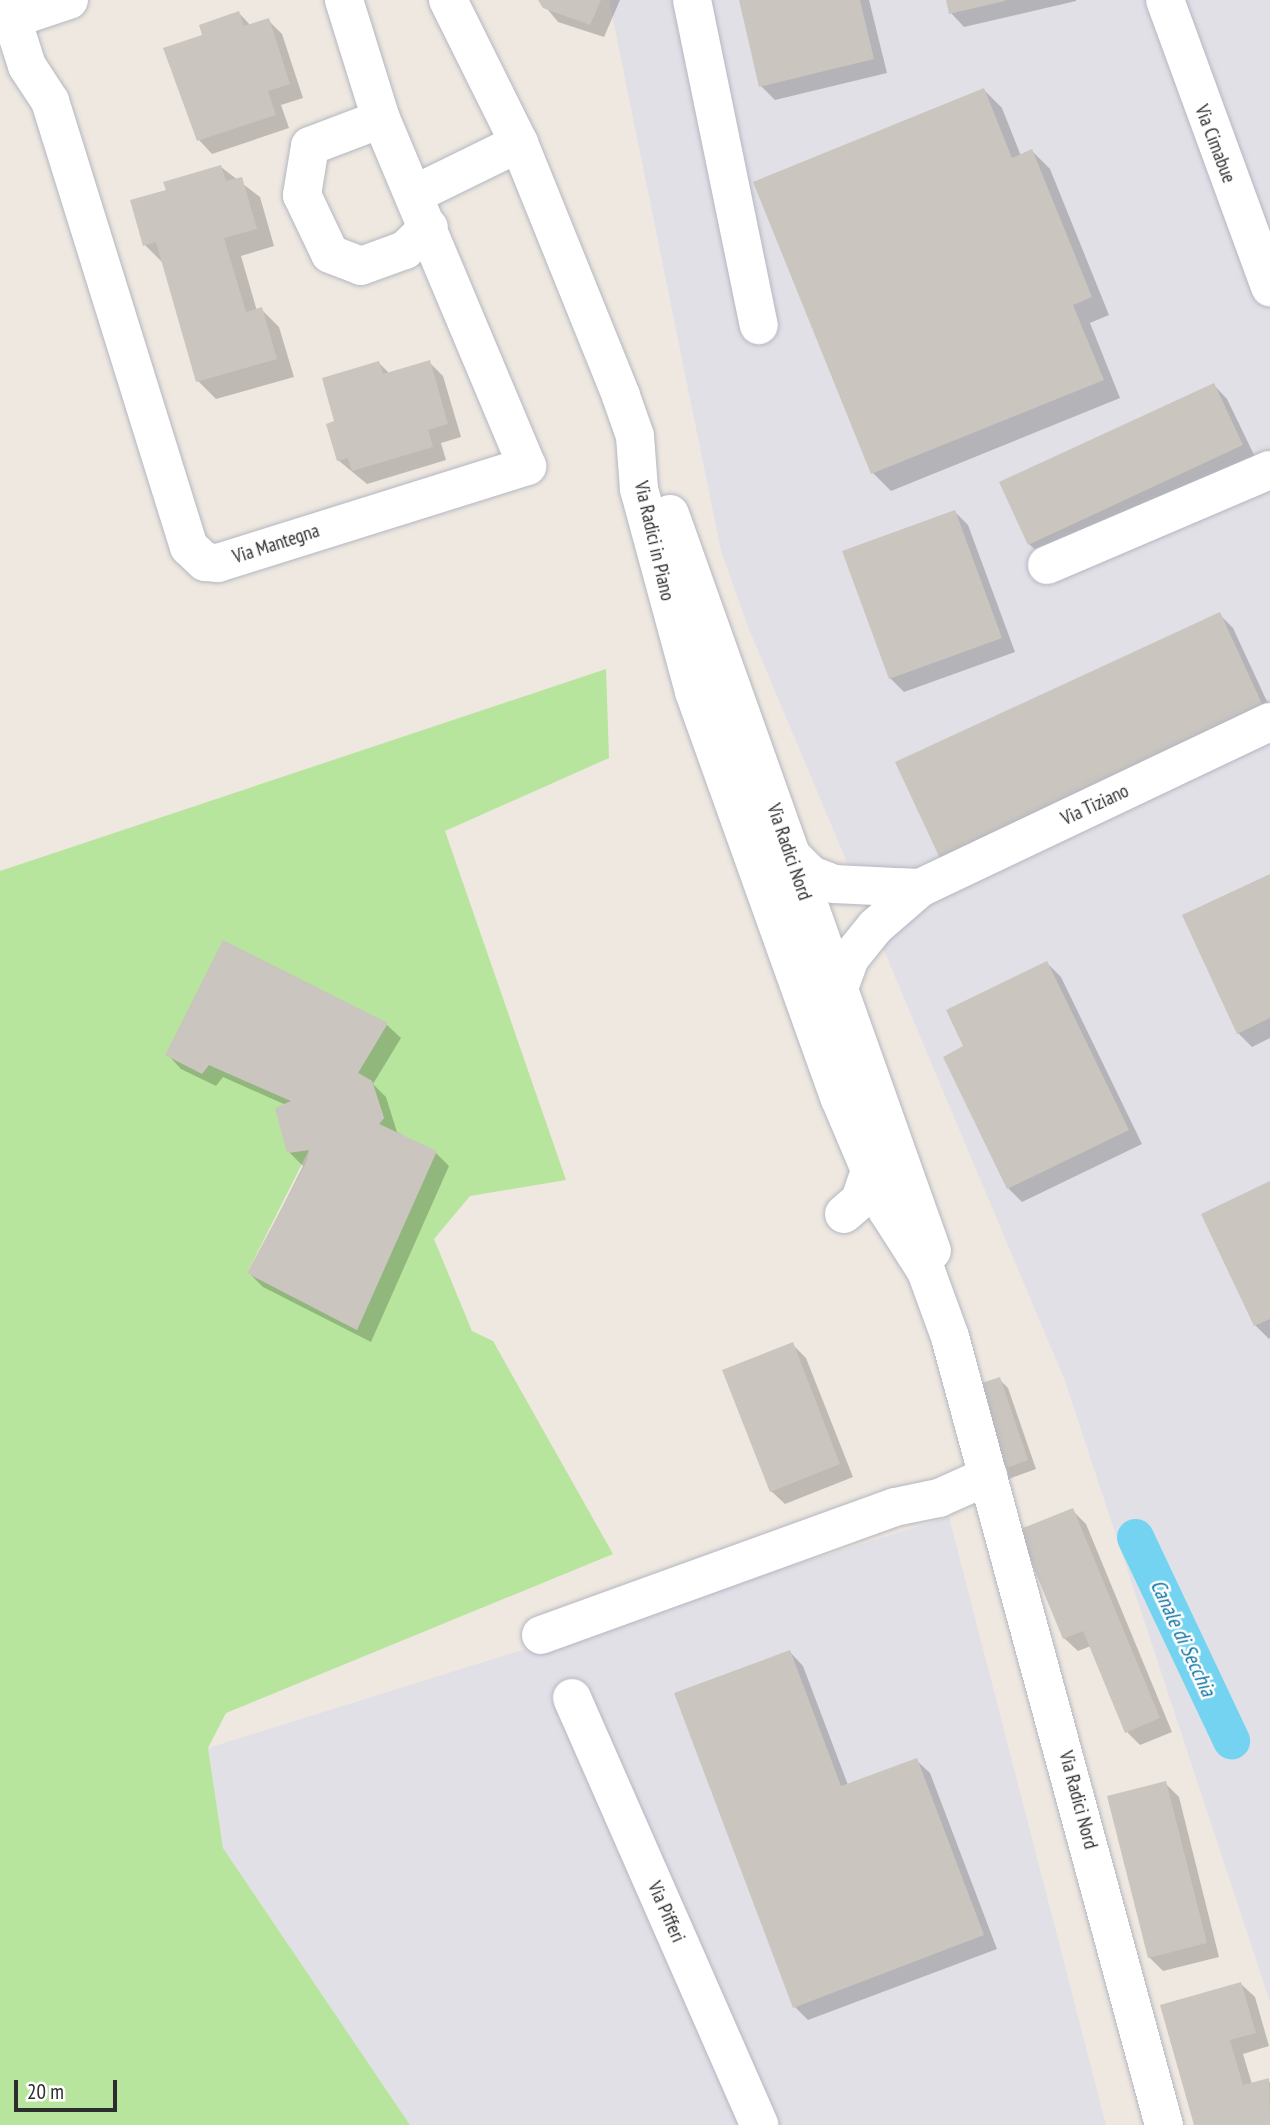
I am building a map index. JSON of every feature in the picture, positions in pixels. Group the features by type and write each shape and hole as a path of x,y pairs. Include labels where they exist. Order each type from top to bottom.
{"street":[{"path":"9,10 69,0"},
{"path":"344,0 381,119 422,211"},
{"name":"Via Radici in Piano","path":"448,0 519,143 635,436 639,489 690,680 784,941"},
{"path":"692,0 759,325"},
{"name":"Via Cimabue","path":"1165,0 1267,268"},
{"name":"Via Mantegna","path":"9,10 27,66 50,101 189,547 205,562 218,563 527,466 422,211"},
{"path":"381,119 310,146 302,195 330,254 361,266 405,250 422,211 519,143"},
{"name":"Via Radici Nord","path":"635,436 653,464 932,1251 926,1270"},
{"path":"1047,565 1270,470"},
{"name":"Via Tiziano","path":"920,888 1270,722"},
{"path":"790,854 811,875 834,884 920,888"},
{"path":"838,991 850,958 875,927 920,888"},
{"name":"Via Radici Nord","path":"784,941 839,1099 870,1171 901,1231 926,1270 988,1476 1164,2125"},
{"path":"883,1117 860,1200 844,1214 864,1213 901,1231"},
{"path":"541,1634 895,1507 939,1498 988,1476"},
{"name":"Via Pifferi","path":"572,1698 760,2125"}],"shaded area":[{"path":"609,0 1270,0 1270,2002 1065,1381 748,627 721,551"},
{"path":"949,1517 1106,2125 410,2125 223,1848 208,1748"}],"green space":[{"path":"606,669 609,758 445,831 566,1180 470,1196 434,1239 472,1331 493,1341 613,1554 226,1713 208,1748 223,1848 410,2125 0,2125 0,871","holes":["388,1023 358,1073 372,1081 384,1118 379,1124 436,1151 357,1330 247,1273 309,1150 287,1153 291,1101 209,1065"]}],"building":[{"path":"538,0 601,0 590,25 543,8"},
{"path":"739,0 860,0 874,59 759,87"},
{"path":"946,0 1005,0 1005,1 949,14"},
{"path":"239,11 244,26 269,18 290,84 268,91 276,115 197,141 163,48 202,35 199,25"},
{"path":"984,88 1012,158 1032,149 1092,297 1073,305 1104,380 871,474 753,182"},
{"path":"221,165 226,181 242,177 257,229 224,238 246,312 262,307 277,359 196,382 156,242 143,246 130,200 166,190 163,182"},
{"path":"430,360 448,424 428,430 433,447 352,471 348,458 337,461 326,424 334,421 322,378 379,361 383,374"},
{"path":"1214,383 1243,445 1028,545 999,482"},
{"path":"955,510 1002,638 889,679 842,551"},
{"path":"1220,612 1268,717 944,867 895,762"},
{"path":"1270,874 1270,1018 1237,1034 1182,915"},
{"path":"223,940 388,1023 358,1073 372,1081 384,1118 379,1124 437,1151 357,1330 247,1273 307,1161 309,1150 287,1153 275,1108 291,1101 209,1065 202,1074 165,1055"},
{"path":"1047,961 1129,1130 1007,1189 943,1057 963,1046 946,1010"},
{"path":"1270,1181 1270,1319 1254,1326 1201,1214"},
{"path":"793,1342 840,1464 770,1492 722,1370"},
{"path":"1000,1377 1028,1460 996,1472 967,1388"},
{"path":"1073,1508 1160,1718 1125,1733 1083,1631 1063,1639 1018,1530"},
{"path":"790,1650 841,1786 917,1758 984,1935 793,2008 674,1693"},
{"path":"1166,1781 1207,1943 1148,1958 1107,1796"},
{"path":"1241,1982 1256,2033 1230,2040 1243,2085 1269,2078 1270,2125 1194,2125 1160,2005"}],"waterway":[{"name":"Canale di Secchia","path":"1135,1537 1231,1740"}]}
